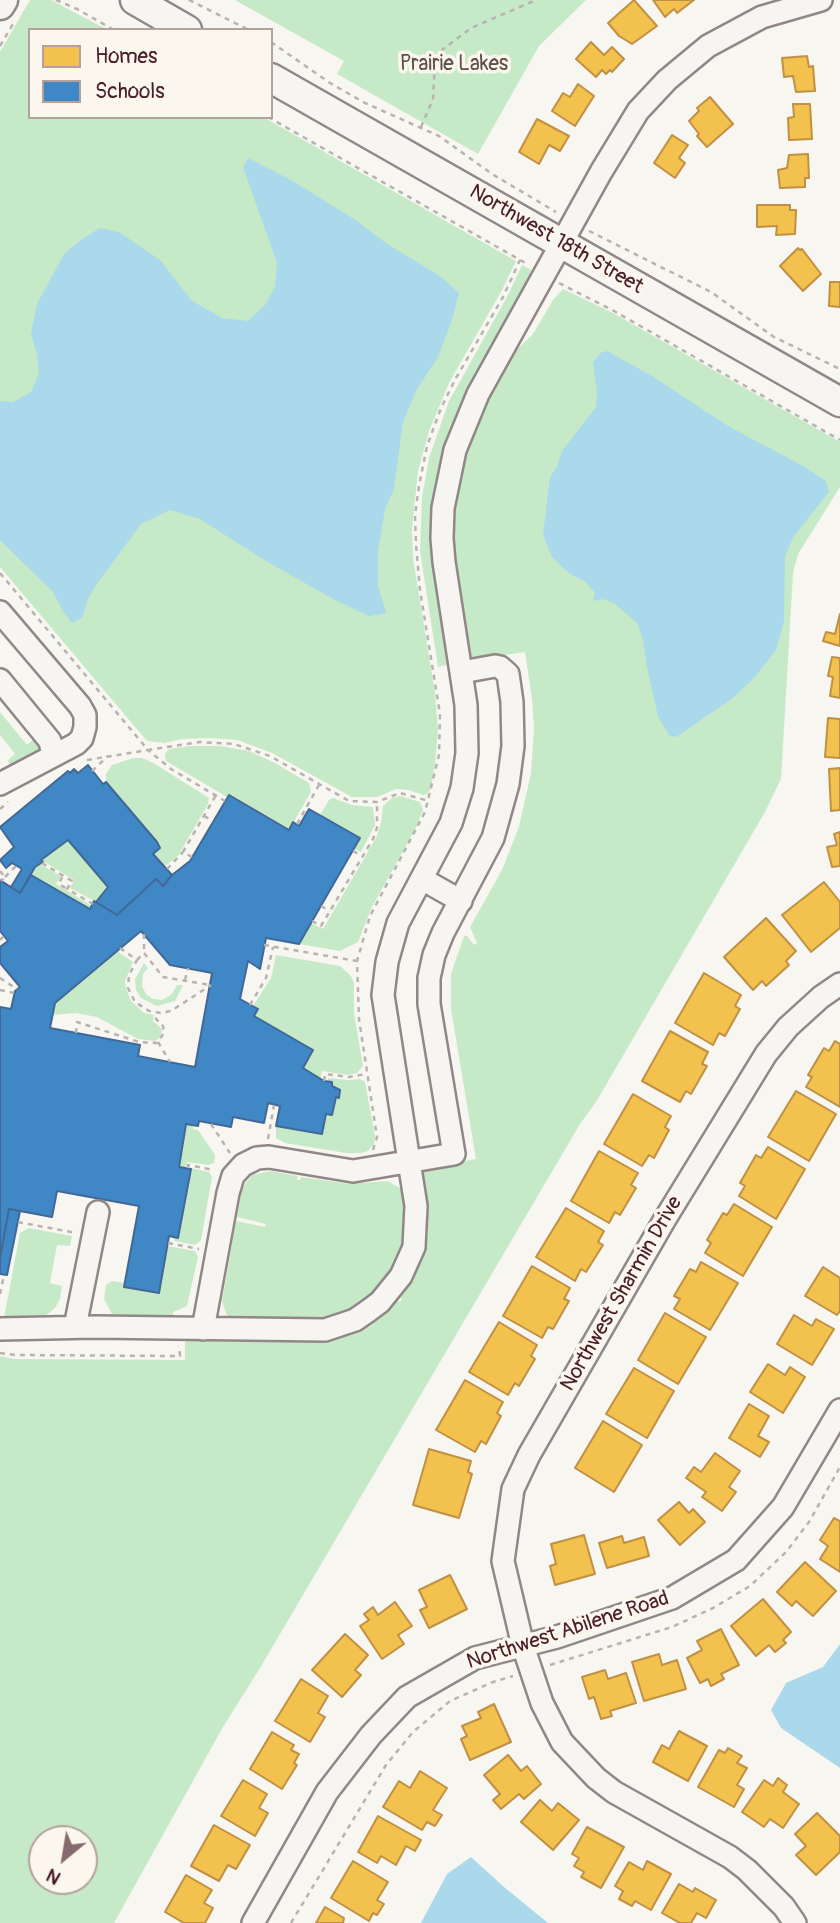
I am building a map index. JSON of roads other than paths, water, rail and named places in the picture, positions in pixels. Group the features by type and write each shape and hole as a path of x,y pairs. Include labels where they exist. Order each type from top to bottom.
{"main road":[{"path":"0,5 3,0"},
{"path":"135,0 184,28"},
{"name":"Northwest 18th Street","path":"273,79 568,234 840,402"}],"street":[{"path":"0,1329 75,1327 325,1330 355,1320 380,1302 401,1276 414,1247 416,1206 383,995 392,940 398,923 451,823 462,788 468,735 462,672 444,562 443,508 450,468 466,419 638,111 667,80 708,46 773,13 821,0"},
{"path":"0,611 85,715 82,738 76,744 5,782"},
{"path":"203,1329 228,1193 233,1176 243,1165 262,1157 353,1171 454,1154 428,990 438,944 493,838 508,784 513,746 508,674 495,666 462,672"},
{"path":"0,680 50,741 53,756"},
{"path":"422,879 461,901"},
{"name":"Northwest Sharmin Drive","path":"794,1923 784,1906 747,1870 730,1857 614,1792 579,1762 562,1742 550,1720 523,1646 503,1561 513,1489 529,1455 664,1219 766,1054 788,1027 840,984"},
{"path":"75,1327 97,1212"},
{"name":"Northwest Abilene Road","path":"253,1923 327,1792 371,1735 407,1697 475,1658 557,1637 672,1598 736,1560 783,1507 840,1410"}],"water":[{"path":"248,158 291,180 357,221 387,244 440,276 459,293 438,357 417,389 403,422 394,489 385,509 378,552 378,586 386,613 369,616 335,600 264,560 200,519 170,510 141,524 96,585 82,618 72,623 53,592 0,540 0,401 13,402 31,392 39,373 31,334 37,304 64,254 100,228 119,232 160,260 192,301 222,318 248,321 265,305 275,287 277,263 243,167"},
{"path":"607,351 652,376 728,426 803,466 826,481 829,492 794,536 785,556 784,621 776,650 755,677 733,698 676,737 670,736 658,717 643,639 637,623 614,603 593,599 595,593 586,582 570,574 552,557 543,535 550,477 557,467 562,451 596,407 593,363 600,353"},
{"path":"840,1644 840,1768 781,1728 771,1710 786,1683 823,1667"},
{"path":"471,1857 548,1923 421,1923 447,1874"}],"park label":[{"name":"Prairie Lakes","path":"454,65"}]}
